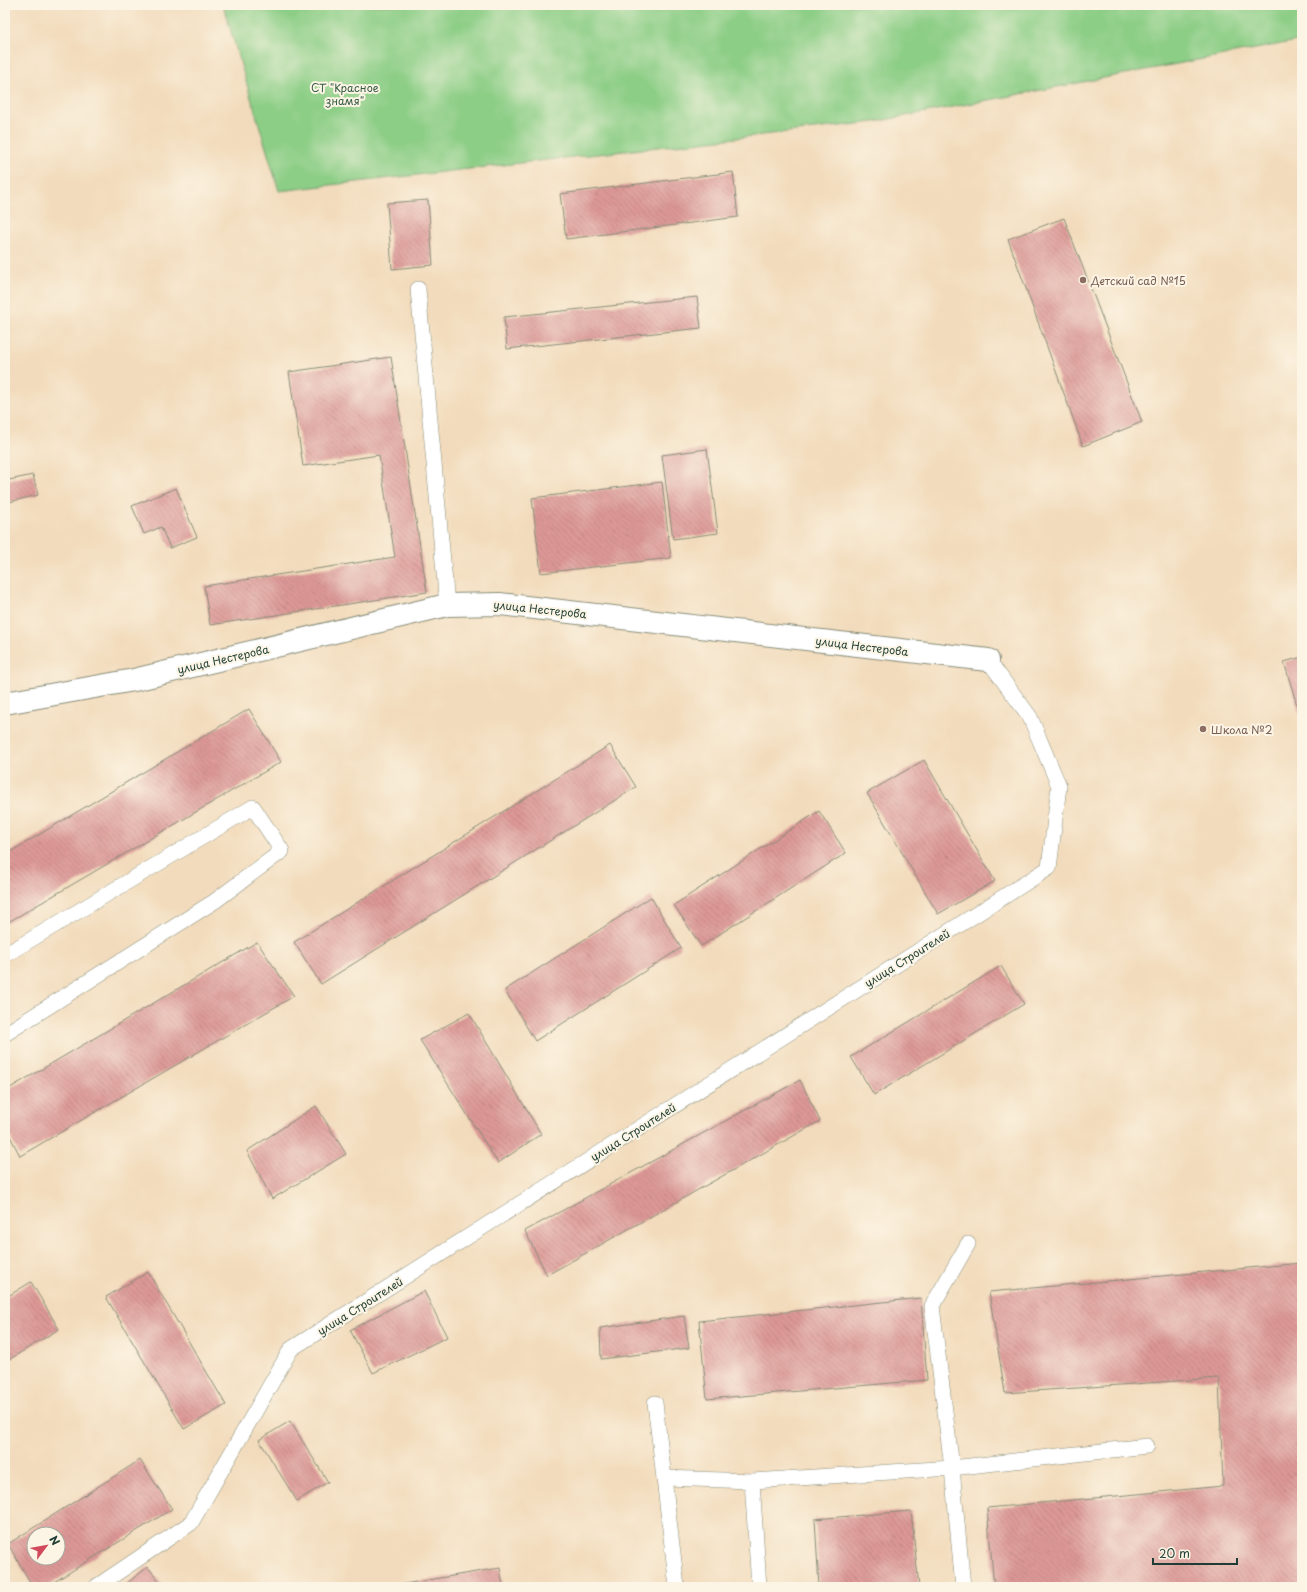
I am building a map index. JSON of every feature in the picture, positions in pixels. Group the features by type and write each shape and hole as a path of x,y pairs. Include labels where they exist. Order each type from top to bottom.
{"street":[{"name":"улица Нестерова","path":"5,703 134,680 447,605 500,604 988,660"}],"lane":[{"path":"418,289 447,605"},
{"name":"улица Строителей","path":"96,1587 191,1523 291,1350 1049,868 1059,786 1030,717 988,660"},
{"path":"5,955 253,808 282,850 215,901 5,1034"},
{"path":"963,1587 952,1468 932,1306 968,1244"},
{"path":"655,1403 677,1587"},
{"path":"664,1478 752,1481 952,1468 1147,1446"},
{"path":"752,1481 758,1587"}],"green space":[{"name":"СТ \"Красное знамя\"","path":"223,5 1302,5 1302,40 874,122 279,191"}],"building":[{"path":"733,172 738,217 566,239 560,194"},
{"path":"428,200 433,265 392,269 387,203"},
{"path":"1064,218 1142,422 1083,446 1008,239"},
{"path":"697,297 701,328 507,349 504,317"},
{"path":"391,357 427,592 210,625 204,586 395,557 379,455 303,466 289,372"},
{"path":"707,449 718,533 673,539 662,455"},
{"path":"6,467 9,480 33,475 38,495 5,503"},
{"path":"662,482 671,558 541,573 532,498"},
{"path":"176,488 197,537 170,548 161,527 144,534 132,506"},
{"path":"1302,657 1302,711 1299,712 1284,662"},
{"path":"249,709 281,762 5,924 5,855"},
{"path":"610,745 636,787 321,984 294,942"},
{"path":"924,760 995,881 938,914 867,793"},
{"path":"819,811 846,853 701,946 674,905"},
{"path":"651,897 681,948 535,1041 505,990"},
{"path":"257,942 294,996 20,1156 5,1126 5,1091"},
{"path":"1001,966 1024,1004 874,1095 851,1057"},
{"path":"469,1013 541,1134 498,1163 420,1040"},
{"path":"800,1080 820,1121 547,1275 525,1231"},
{"path":"316,1106 346,1154 272,1199 247,1151"},
{"path":"1302,1263 1302,1587 994,1587 987,1508 1223,1486 1219,1378 1005,1393 989,1292"},
{"path":"148,1272 226,1405 184,1429 106,1297"},
{"path":"31,1282 59,1329 5,1362 5,1298"},
{"path":"424,1291 447,1337 373,1373 350,1330"},
{"path":"921,1298 927,1380 707,1399 699,1321"},
{"path":"684,1316 689,1348 601,1359 600,1328"},
{"path":"290,1421 328,1482 297,1501 259,1440"},
{"path":"140,1460 172,1509 46,1587 33,1587 8,1544 26,1533 26,1566 66,1566 66,1526 36,1526"},
{"path":"911,1511 919,1587 819,1587 815,1519"},
{"path":"148,1567 164,1587 122,1587"},
{"path":"500,1568 503,1587 392,1587 392,1586"}],"place":[{"name":"Детский сад №15","path":"1083,280"},
{"name":"Школа №2","path":"1203,729"}]}
